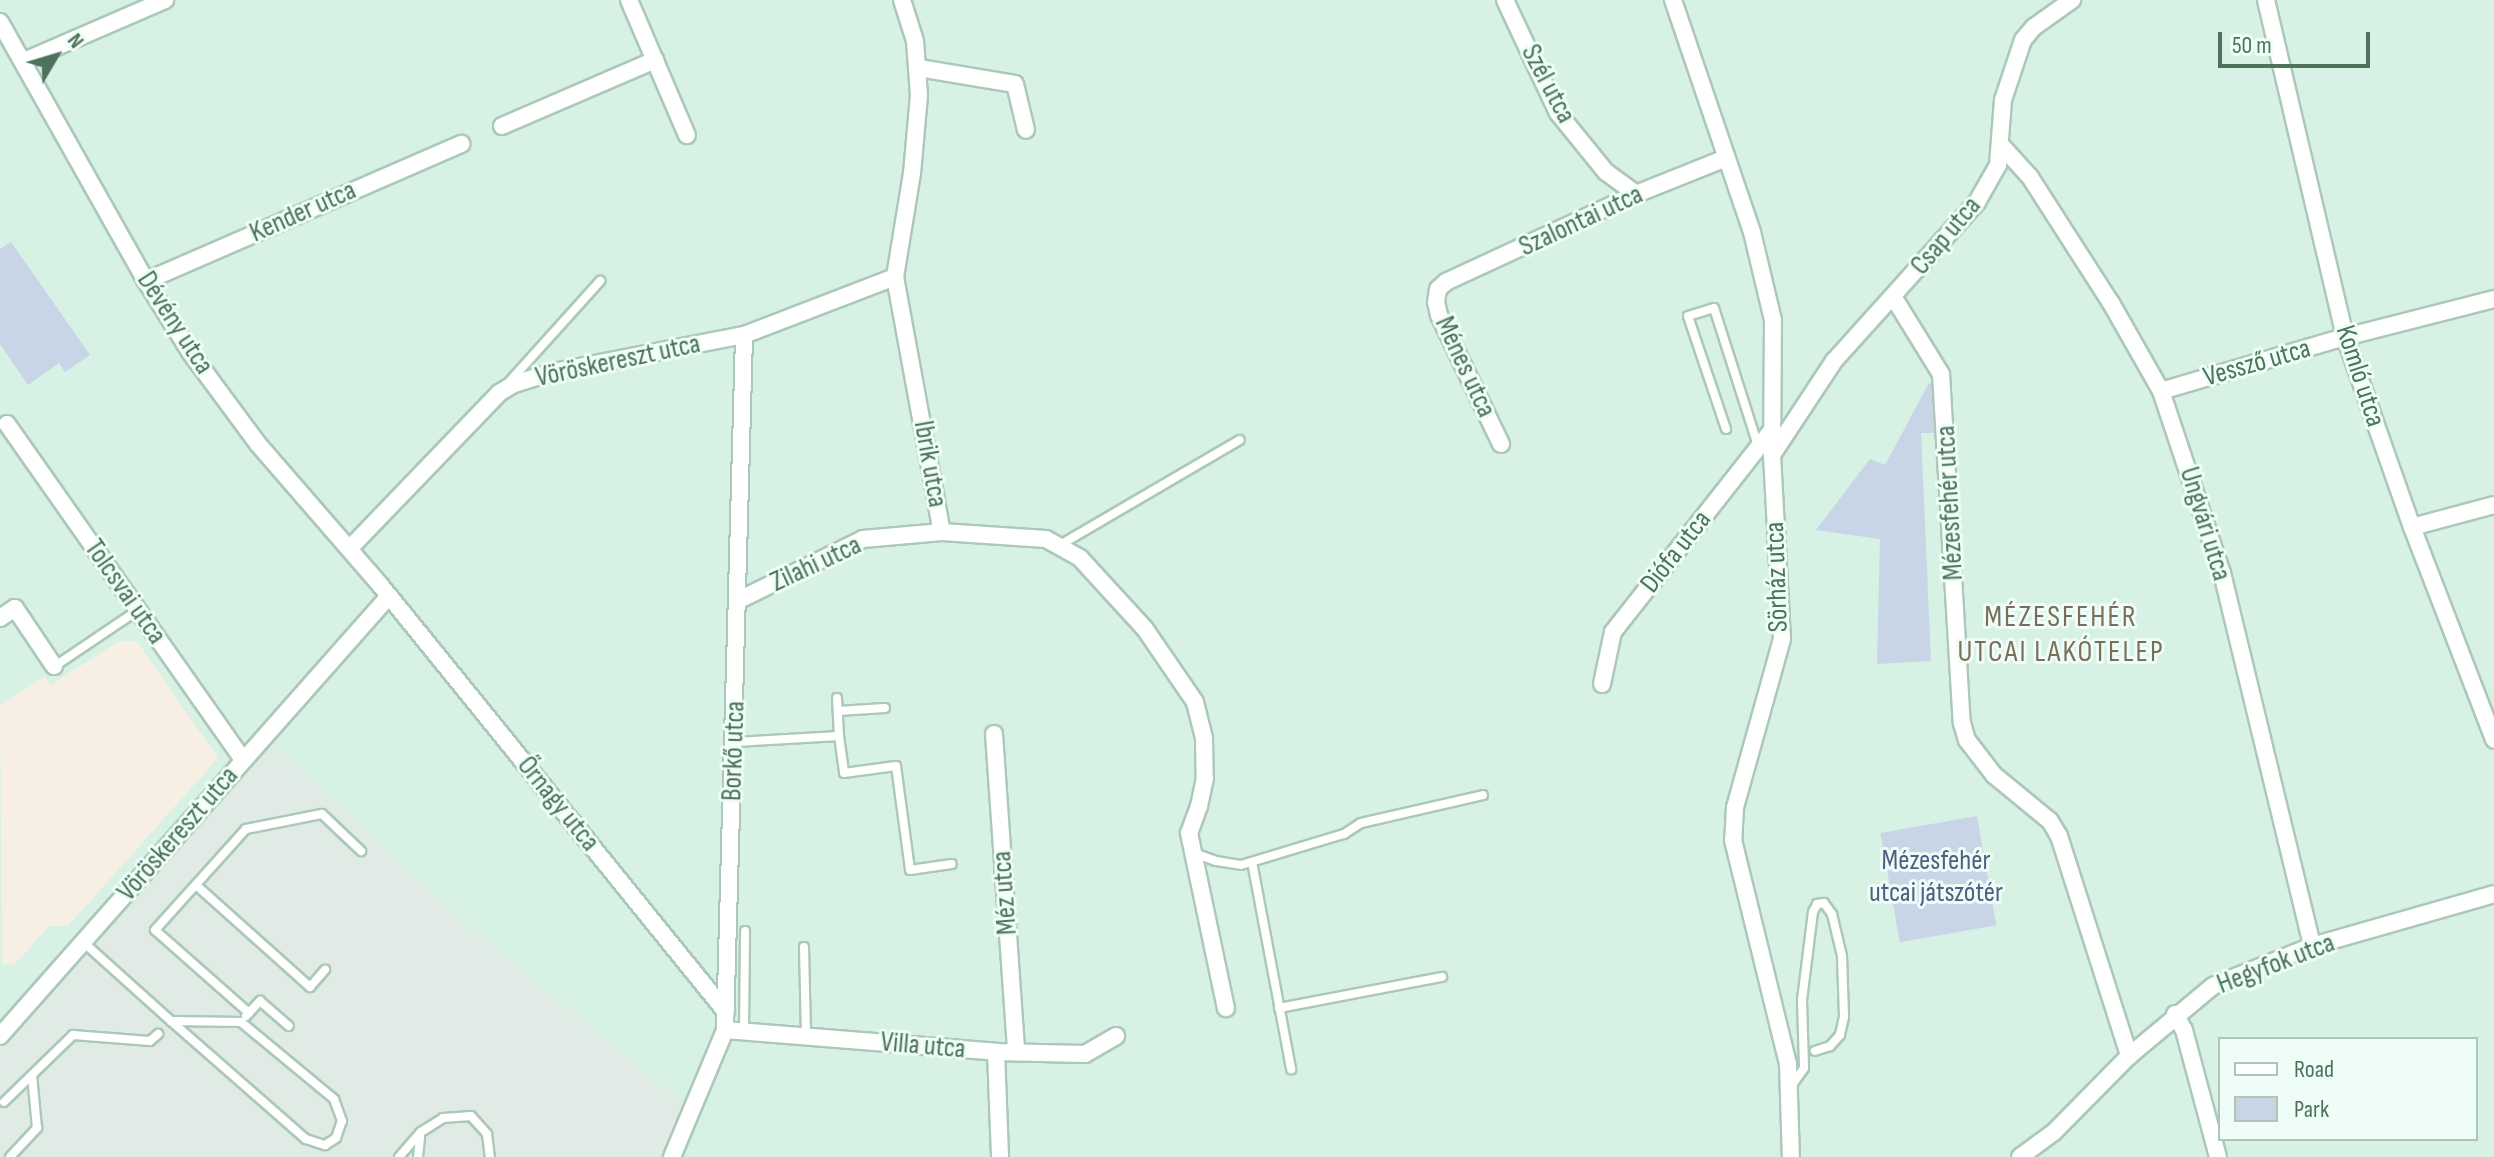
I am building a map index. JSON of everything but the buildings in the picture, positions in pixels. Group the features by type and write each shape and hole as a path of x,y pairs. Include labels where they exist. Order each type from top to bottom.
{"street":[{"path":"24,61 165,0"},
{"path":"629,0 687,135"},
{"name":"Ibrik utca","path":"902,0 919,68 912,173 895,277 942,532 1046,539 1060,545 1107,585 1136,618 1195,702 1204,739 1205,778 1189,833 1226,1008"},
{"name":"Szél utca","path":"1505,0 1558,113 1606,172 1636,194"},
{"name":"Sörház utca","path":"1673,0 1752,232 1773,320 1771,431 1765,451 1782,639 1735,807 1733,840 1788,1064 1791,1157"},
{"name":"Csap utca","path":"1765,451 1858,331 1894,298 1977,202 1998,165 2003,100 2023,40 2034,27 2072,0"},
{"name":"Komló utca","path":"2266,0 2345,337 2412,527 2486,696 2494,740"},
{"name":"Dévény utca","path":"0,22 146,281 190,352 258,444 389,596"},
{"path":"502,126 655,60"},
{"path":"919,68 1015,84 1026,130"},
{"name":"Kender utca","path":"146,281 461,144"},
{"name":"Ungvári utca","path":"2000,144 2030,177 2111,303 2161,391 2222,573 2312,946"},
{"name":"Szalontai utca","path":"1438,289 1446,282 1636,194 1726,158"},
{"name":"Vöröskereszt utca","path":"350,548 499,393 543,374 744,335 895,277"},
{"name":"Ménes utca","path":"1438,289 1436,302 1439,315 1501,444"},
{"name":"Mézesfehér utca","path":"1894,298 1941,374 1962,723 1967,740 1994,775 2050,821 2059,836 2129,1056"},
{"name":"Vessző utca","path":"2161,391 2345,337 2494,299"},
{"name":"Borkő utca","path":"672,1157 725,1030 744,335"},
{"name":"Tolcsvai utca","path":"7,424 243,760"},
{"name":"Diófa utca","path":"1602,684 1613,632 1765,451"},
{"path":"2412,527 2494,505"},
{"name":"Zilahi utca","path":"739,600 863,539 942,532"},
{"name":"Vöröskereszt utca","path":"0,1036 389,596"},
{"name":"Őrnagy utca","path":"389,596 726,1012"},
{"path":"0,618 15,608 54,666"},
{"name":"Méz utca","path":"994,734 1016,1052"},
{"name":"Hegyfok utca","path":"2020,1157 2094,1095 2129,1056 2175,1014 2231,976 2312,946 2494,894"},
{"path":"2175,1014 2184,1030 2218,1157"},
{"name":"Villa utca","path":"725,1030 996,1052 1085,1054 1116,1036"},
{"path":"996,1052 1000,1157"}],"lane":[{"path":"499,393 600,281"},
{"path":"1726,429 1688,316 1714,308 1765,451"},
{"path":"1060,545 1240,440"},
{"path":"54,666 138,610"},
{"path":"837,698 844,773 896,766 910,870 952,864"},
{"path":"838,711 885,708"},
{"path":"735,742 839,736"},
{"path":"1193,852 1216,861 1241,865 1344,834 1361,823 1483,795"},
{"path":"249,1013 155,930 246,829 322,814 361,851"},
{"path":"1252,862 1291,1069"},
{"path":"196,885 310,987 325,970"},
{"path":"1790,1088 1804,1068 1802,1000 1813,912 1817,904 1824,903 1832,914 1842,956 1844,1017 1840,1035 1830,1046 1815,1051"},
{"path":"744,1031 745,931"},
{"path":"83,942 171,1021 306,1139 325,1145 336,1138 342,1121 334,1099 241,1022 171,1021"},
{"path":"804,947 806,1035"},
{"path":"1279,1008 1442,977"},
{"path":"241,1022 260,1001 289,1026"},
{"path":"4,1102 73,1035 150,1041 158,1034"},
{"path":"10,1157 37,1128 32,1075"},
{"path":"399,1157 421,1132 443,1118 471,1116 487,1134 490,1157"},
{"path":"418,1157 421,1132"}],"shaded area":[{"path":"0,0 2494,0 2494,1157 680,1157 465,923 272,743 0,1048"},
{"path":"119,641 137,641 218,758 68,926 49,926 14,965 2,964 0,706 44,676 51,685"},
{"path":"272,743 465,923 698,1116 680,1157 0,1157 0,1048"}],"green space":[{"path":"11,242 90,355 65,372 59,363 28,385 0,344 0,249"},
{"path":"1929,383 1935,386 1938,433 1921,433 1931,661 1877,664 1880,539 1816,530 1870,459 1885,465"},
{"name":"Mézesfehér utcai játszótér","path":"1977,816 1996,925 1900,942 1880,833"}],"district":[{"name":"MÉZESFEHÉR UTCAI LAKÓTELEP","path":"2061,634"}]}
